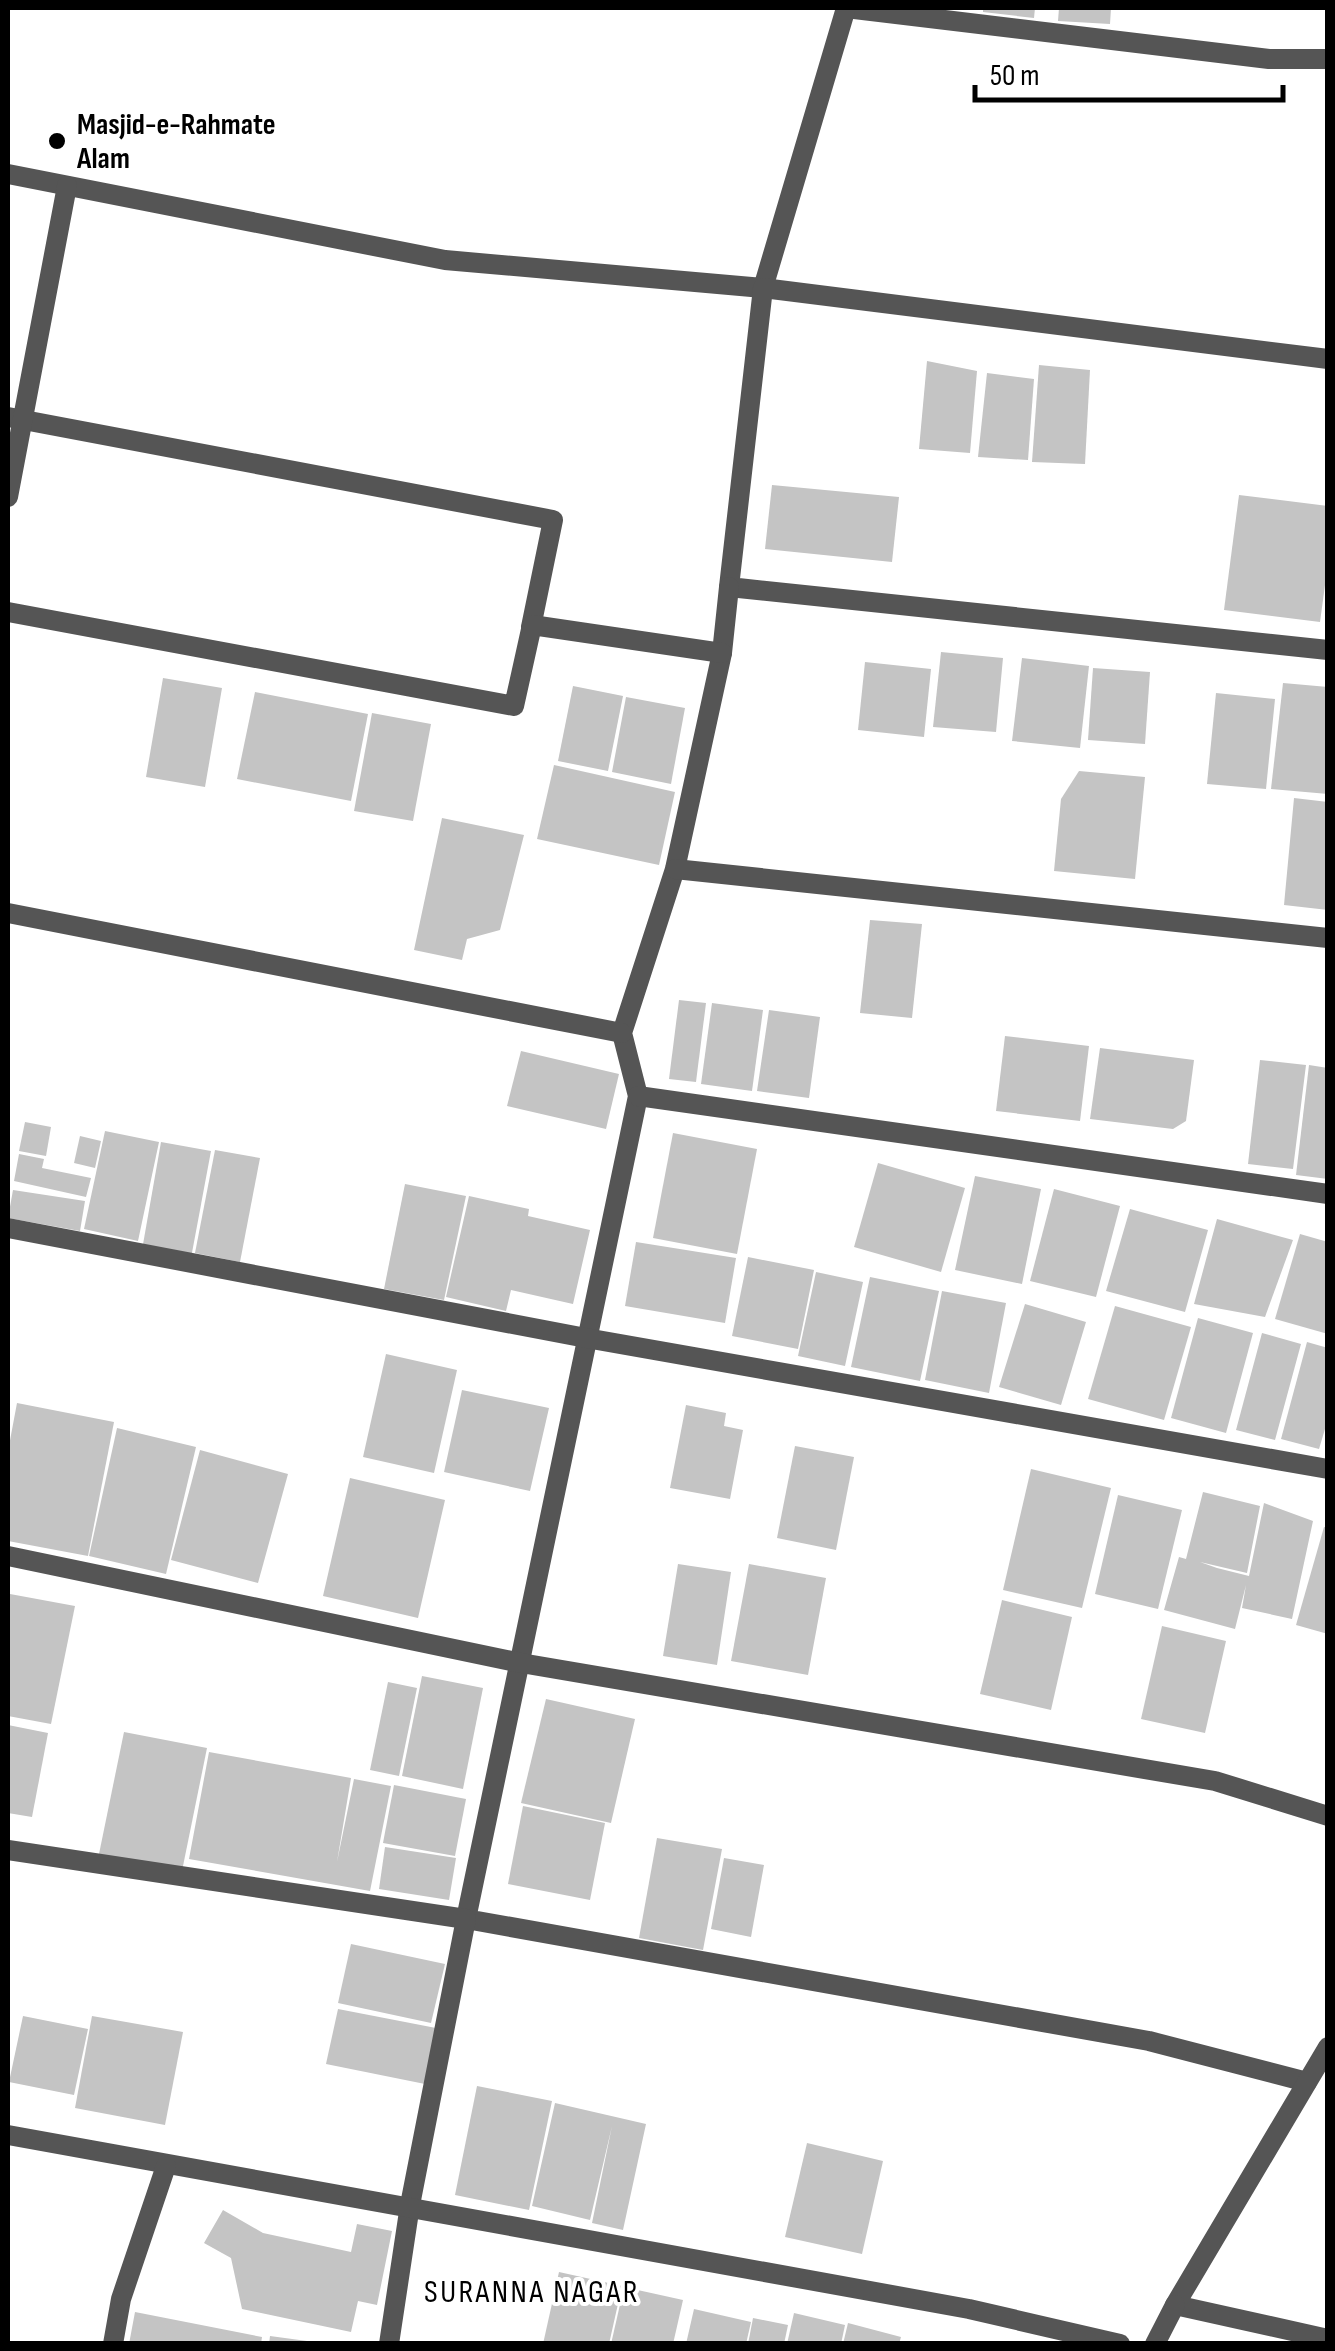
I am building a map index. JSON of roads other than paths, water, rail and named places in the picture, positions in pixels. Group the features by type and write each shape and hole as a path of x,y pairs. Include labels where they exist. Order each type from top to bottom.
{"street":[{"path":"390,2344 410,2205 466,1919 638,1096 622,1032 675,870 722,654 764,288 846,8 1269,59 1328,59"},
{"path":"8,174 445,260 764,288 1328,359"},
{"path":"8,496 15,418 67,186"},
{"path":"8,612 514,706 552,520 15,418"},
{"path":"729,587 1328,650"},
{"path":"532,628 722,654"},
{"path":"675,870 1328,938"},
{"path":"8,913 622,1032"},
{"path":"638,1096 1328,1194"},
{"path":"8,1228 586,1338 1328,1469"},
{"path":"8,1556 521,1663 1215,1781 1328,1816"},
{"path":"8,1850 466,1919 1149,2041 1307,2082"},
{"path":"1155,2344 1174,2305 1328,2047"},
{"path":"8,2136 410,2205 969,2309 1120,2344"},
{"path":"113,2344 121,2299 166,2166"},
{"path":"1174,2305 1328,2339"}],"place":[{"name":"Masjid-e-Rahmate Alam","path":"57,141"}],"district":[{"name":"SURANNA NAGAR","path":"532,2291"}]}
